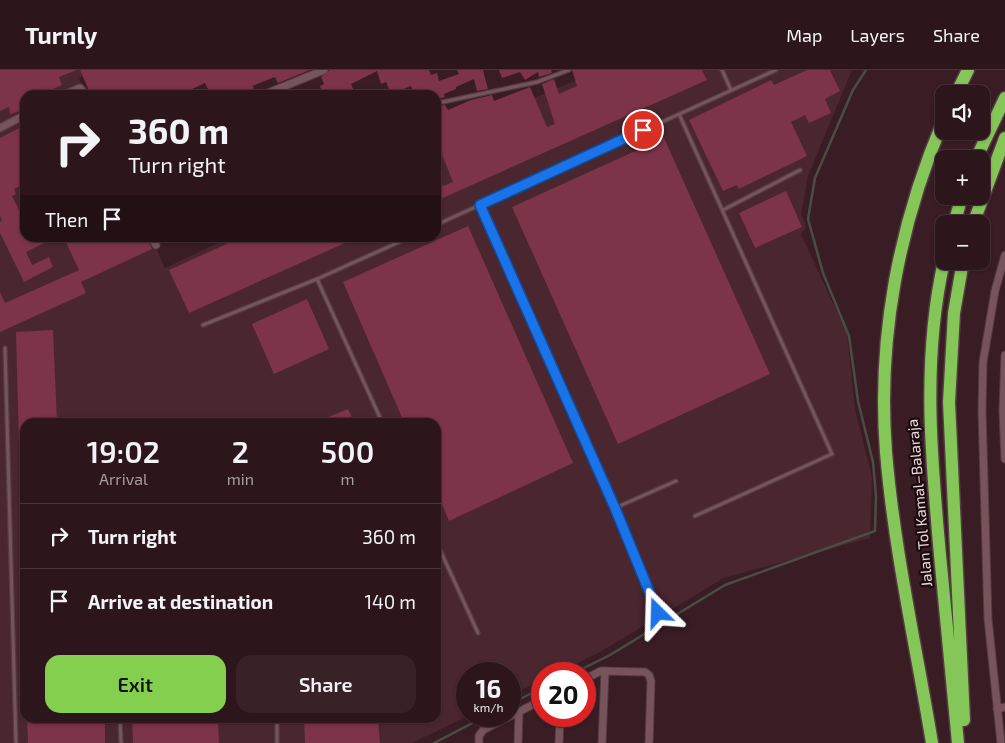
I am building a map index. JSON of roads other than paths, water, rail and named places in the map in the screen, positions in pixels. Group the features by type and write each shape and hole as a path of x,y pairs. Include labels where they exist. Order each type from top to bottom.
{"highway":[{"path":"960,85 968,70"},
{"path":"980,150 1005,98"},
{"path":"977,215 1005,138"},
{"path":"932,743 894,517 886,451 885,399 888,332 901,248 919,184 936,140"},
{"name":"Jalan Tol Kamal–Balaraja","path":"943,270 934,325 929,403 931,460 958,743"},
{"path":"961,270 954,313 949,402 964,743"}],"street":[{"path":"275,90 324,70"},
{"path":"0,128 20,118"},
{"path":"1001,743 1001,708 988,619 983,362 995,291 1005,255"},
{"path":"1005,355 1003,411 1005,459"},
{"path":"602,743 605,671"},
{"path":"596,675 605,671 644,672 649,675 651,681 649,743"},
{"path":"478,743 479,736 483,730 489,727"},
{"path":"518,743 519,727"},
{"path":"559,743 560,727"}],"lane":[{"path":"441,103 537,82 569,70"},
{"path":"722,70 730,90"},
{"path":"441,223 776,70"},
{"path":"679,114 832,454 695,516"},
{"path":"723,210 800,170"},
{"path":"480,205 615,508 658,613"},
{"path":"203,325 317,279 399,242"},
{"path":"317,279 380,418"},
{"path":"5,348 16,743"},
{"path":"615,508 676,480"},
{"path":"441,552 478,633"},
{"path":"120,723 121,743"},
{"path":"276,723 277,743"}],"waterway":[{"path":"596,662 725,585 875,531 876,496 873,462 858,401 849,336 823,273 808,219 815,178 853,90 866,70"},
{"path":"521,698 531,694"},
{"path":"434,743 465,727"}]}
